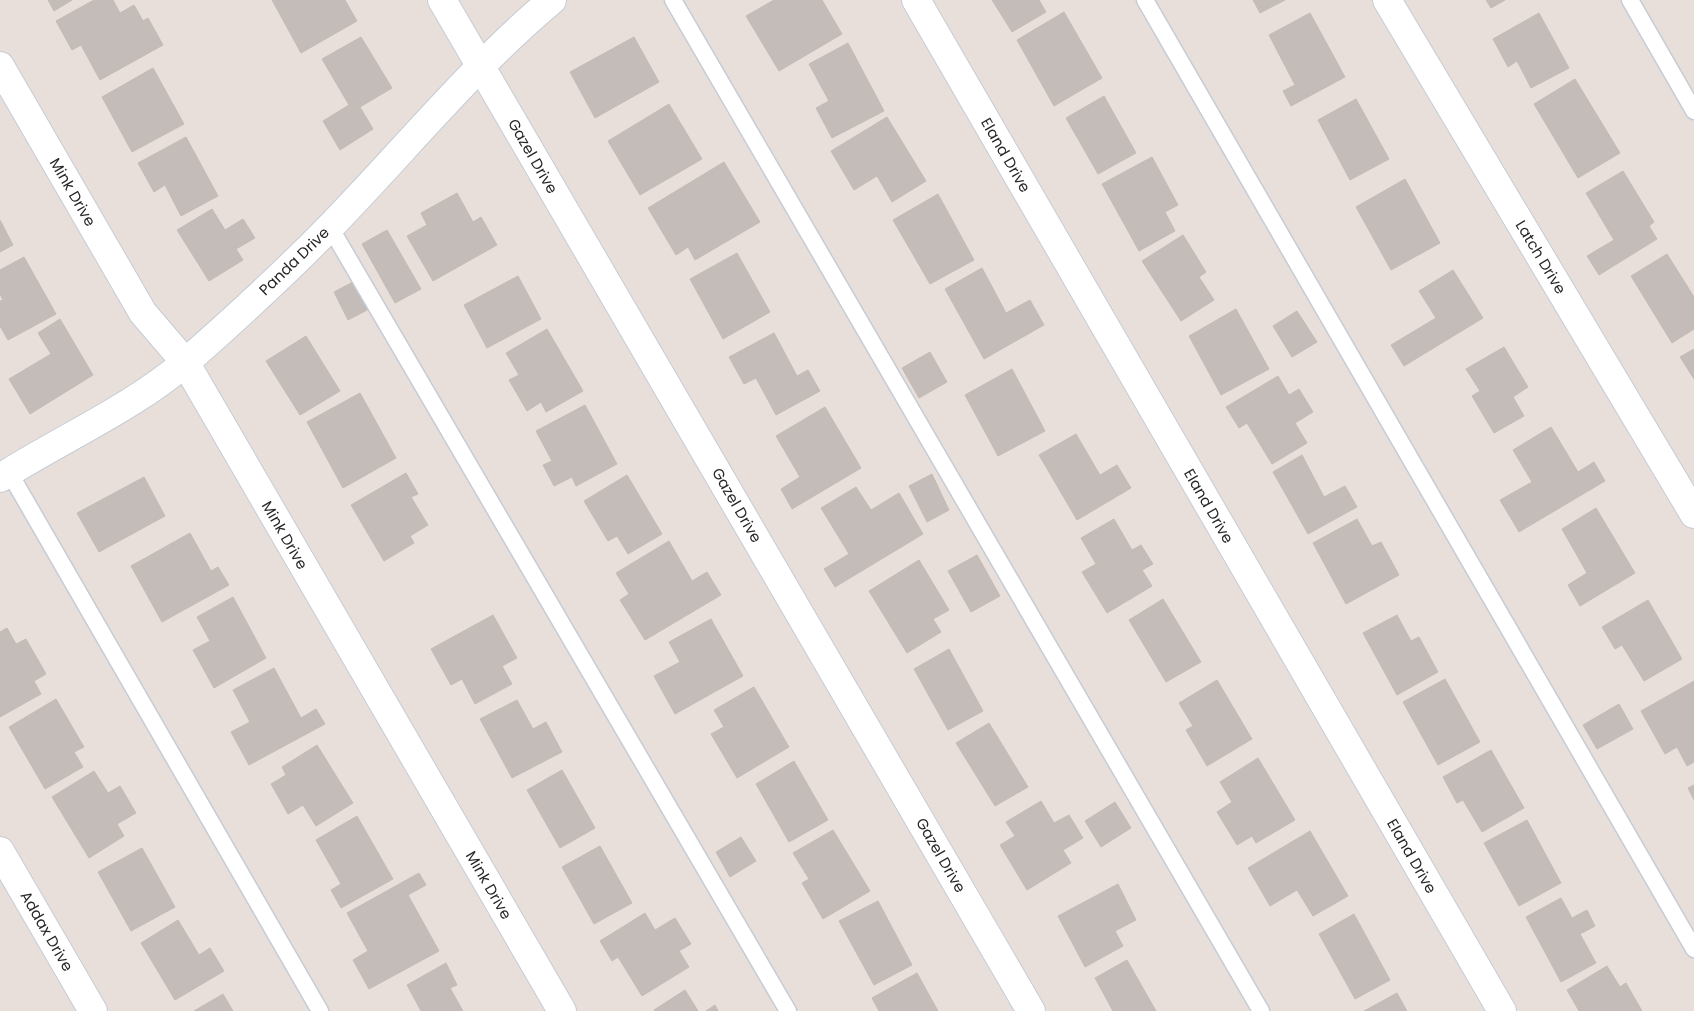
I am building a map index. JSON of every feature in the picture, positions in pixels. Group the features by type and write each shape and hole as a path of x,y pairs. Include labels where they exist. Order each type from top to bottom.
{"street":[{"name":"Gazel Drive","path":"442,0 1032,1011"},
{"name":"Panda Drive","path":"2,477 146,391 185,362 330,227 480,66 520,27 552,0"},
{"name":"Eland Drive","path":"916,0 1502,1011"},
{"name":"Latch Drive","path":"1387,0 1694,514"},
{"name":"Mink Drive","path":"0,66 143,313 185,362 562,1011"},
{"name":"Addax Drive","path":"0,851 93,1011"}],"lane":[{"path":"673,0 1261,1011"},
{"path":"1146,0 1694,949"},
{"path":"1630,0 1694,111"},
{"path":"330,227 788,1011"},
{"path":"2,477 320,1011"}],"building":[{"path":"48,0 72,0 54,11"},
{"path":"94,0 113,0 120,13 134,5 143,21 148,18 163,45 100,80 81,45 72,50 56,21"},
{"path":"272,0 345,0 357,21 301,53"},
{"path":"774,0 822,0 842,34 779,71 746,16"},
{"path":"992,0 1039,0 1046,12 1012,32"},
{"path":"1253,0 1285,0 1260,13"},
{"path":"1486,0 1505,0 1491,8"},
{"path":"1064,12 1102,78 1054,106 1017,40"},
{"path":"1310,13 1345,77 1291,106 1283,91 1295,85 1269,35"},
{"path":"1539,13 1569,68 1531,88 1517,61 1508,67 1493,39"},
{"path":"361,37 392,88 360,107 373,129 340,150 323,121 349,105 322,59"},
{"path":"634,37 659,82 595,118 570,72"},
{"path":"848,43 884,111 832,138 816,108 829,101 809,64"},
{"path":"153,68 184,124 132,152 102,97"},
{"path":"1575,79 1620,153 1578,178 1534,104"},
{"path":"1104,96 1136,153 1098,174 1066,118"},
{"path":"1356,99 1389,159 1350,180 1318,120"},
{"path":"669,104 702,159 640,195 608,141"},
{"path":"887,117 926,181 892,202 877,176 854,190 831,151"},
{"path":"186,137 218,196 181,216 165,185 154,192 138,163"},
{"path":"1152,157 1178,205 1165,212 1175,231 1139,251 1102,184"},
{"path":"724,162 760,222 695,260 688,247 676,255 648,208"},
{"path":"1623,171 1654,222 1649,226 1657,239 1599,275 1587,256 1614,240 1586,193"},
{"path":"1405,179 1440,243 1391,270 1356,207"},
{"path":"457,193 473,222 481,217 497,245 433,281 407,236 427,225 421,213"},
{"path":"938,194 974,260 930,284 893,220"},
{"path":"212,209 225,230 243,219 255,238 236,249 243,260 209,281 177,230"},
{"path":"0,220 13,245 0,252"},
{"path":"387,230 421,289 395,303 362,244"},
{"path":"1183,235 1206,272 1199,277 1214,300 1181,321 1142,261"},
{"path":"737,253 770,312 723,339 690,279"},
{"path":"1667,254 1694,297 1694,329 1672,343 1631,276"},
{"path":"24,257 56,314 8,340 0,326 0,301 3,300 0,294 0,270"},
{"path":"982,268 1006,313 1030,300 1044,325 984,359 945,289"},
{"path":"1453,270 1483,318 1404,366 1391,345 1436,318 1419,291"},
{"path":"518,276 541,319 487,348 464,305"},
{"path":"355,281 369,309 348,320 334,292"},
{"path":"1236,309 1269,369 1221,395 1189,336"},
{"path":"1297,311 1317,342 1292,357 1273,326"},
{"path":"60,319 93,375 30,414 9,379 51,354 38,333"},
{"path":"547,329 583,391 546,412 541,402 527,411 509,380 519,375 506,353"},
{"path":"774,333 797,376 808,370 820,391 776,415 756,378 744,384 729,357"},
{"path":"306,336 340,391 300,415 266,361"},
{"path":"1504,347 1528,387 1513,397 1524,416 1494,433 1472,396 1480,391 1466,369"},
{"path":"1694,349 1694,379 1680,357"},
{"path":"930,352 947,382 919,398 902,368"},
{"path":"1012,369 1045,431 998,456 965,395"},
{"path":"1278,376 1289,395 1299,389 1313,412 1295,423 1307,443 1272,464 1247,423 1239,428 1226,407"},
{"path":"360,393 396,458 343,488 307,422"},
{"path":"585,405 617,464 576,486 572,477 554,486 543,465 552,461 536,431"},
{"path":"825,407 861,468 792,509 781,489 800,477 776,436"},
{"path":"1551,427 1578,472 1594,462 1605,481 1519,532 1500,500 1532,482 1513,450"},
{"path":"1076,434 1100,475 1117,465 1131,488 1077,520 1039,455"},
{"path":"1302,455 1324,497 1345,486 1357,507 1308,534 1273,472"},
{"path":"406,473 418,494 411,497 428,525 410,536 414,543 384,561 351,505"},
{"path":"932,474 949,510 927,522 909,486"},
{"path":"627,475 662,534 628,554 617,536 608,541 584,501"},
{"path":"144,477 165,516 99,552 77,513"},
{"path":"856,487 871,510 899,493 923,534 835,587 824,569 849,554 821,508"},
{"path":"1596,508 1635,573 1580,606 1568,585 1587,573 1562,529"},
{"path":"1114,519 1132,550 1141,545 1153,564 1142,570 1152,586 1107,613 1082,572 1096,564 1081,538"},
{"path":"1357,519 1372,546 1381,542 1399,575 1346,604 1313,543"},
{"path":"190,533 211,571 218,567 229,585 162,622 131,566"},
{"path":"669,541 692,581 707,572 721,595 645,640 620,600 629,594 616,573"},
{"path":"977,555 1000,596 971,612 948,571"},
{"path":"919,560 949,610 933,619 941,632 907,653 869,591"},
{"path":"233,597 266,658 214,688 193,650 210,641 197,617"},
{"path":"1163,599 1201,662 1166,682 1129,620"},
{"path":"1648,600 1682,659 1644,681 1622,645 1615,649 1602,627"},
{"path":"493,615 517,658 502,666 512,684 475,704 462,679 451,685 431,649"},
{"path":"1397,615 1411,641 1419,637 1438,672 1397,695 1363,633"},
{"path":"711,619 743,676 675,714 654,676 680,662 669,642"},
{"path":"7,628 16,644 26,639 46,674 34,681 41,694 0,717 0,632"},
{"path":"949,649 983,711 948,730 914,669"},
{"path":"274,668 301,718 316,709 325,724 249,765 231,732 250,722 233,690"},
{"path":"1445,679 1480,742 1438,765 1403,702"},
{"path":"1217,680 1252,739 1207,766 1186,730 1193,726 1179,703"},
{"path":"1694,681 1694,762 1687,766 1677,747 1665,754 1641,711"},
{"path":"754,687 789,747 737,778 711,734 724,727 714,710"},
{"path":"56,699 84,747 74,752 83,767 45,789 9,727"},
{"path":"517,700 533,729 546,722 562,752 512,778 480,719"},
{"path":"1619,704 1633,729 1597,749 1583,725"},
{"path":"989,723 1028,787 995,806 956,743"},
{"path":"317,745 353,803 316,826 303,805 288,814 271,784 286,775 282,767"},
{"path":"1491,750 1524,808 1482,832 1463,800 1457,803 1443,777"},
{"path":"1258,758 1295,820 1256,843 1252,836 1237,845 1217,812 1232,802 1220,782"},
{"path":"794,761 828,820 789,842 756,784"},
{"path":"562,770 595,828 560,848 527,790"},
{"path":"94,771 108,793 120,786 136,813 117,824 124,836 89,858 52,797"},
{"path":"1694,785 1694,800 1688,788"},
{"path":"1041,801 1054,823 1069,815 1083,838 1063,850 1071,863 1027,890 1000,845 1015,836 1006,822"},
{"path":"1115,802 1131,828 1101,847 1085,821"},
{"path":"357,816 393,879 341,908 331,890 341,884 316,840"},
{"path":"1527,820 1561,883 1519,906 1484,843"},
{"path":"833,830 870,891 823,919 802,883 809,879 793,853"},
{"path":"1310,831 1348,896 1313,916 1297,890 1270,906 1248,868"},
{"path":"741,837 756,861 730,877 716,852"},
{"path":"600,846 632,903 594,924 562,867"},
{"path":"142,848 175,907 131,931 98,872"},
{"path":"419,873 426,885 408,895 439,951 369,989 353,960 368,951 347,913"},
{"path":"1118,884 1136,920 1115,931 1123,946 1085,967 1058,916"},
{"path":"1561,898 1572,918 1587,910 1595,926 1580,934 1596,963 1561,982 1526,917"},
{"path":"878,901 912,965 874,985 839,921"},
{"path":"645,913 655,930 675,918 691,944 679,951 689,967 642,996 618,957 612,961 600,941"},
{"path":"1354,914 1390,980 1355,999 1319,934"},
{"path":"178,920 199,955 210,948 224,971 175,1000 141,943"},
{"path":"1127,960 1156,1011 1113,1011 1095,978"},
{"path":"446,963 457,985 450,988 463,1011 421,1011 407,985"},
{"path":"1607,966 1620,987 1626,983 1642,1011 1579,1011 1567,990"},
{"path":"917,973 938,1011 879,1011 872,998"},
{"path":"685,990 698,1011 654,1010"},
{"path":"1397,993 1407,1011 1364,1011"},
{"path":"223,994 233,1011 194,1011"},
{"path":"715,1005 718,1011 706,1011"}]}
